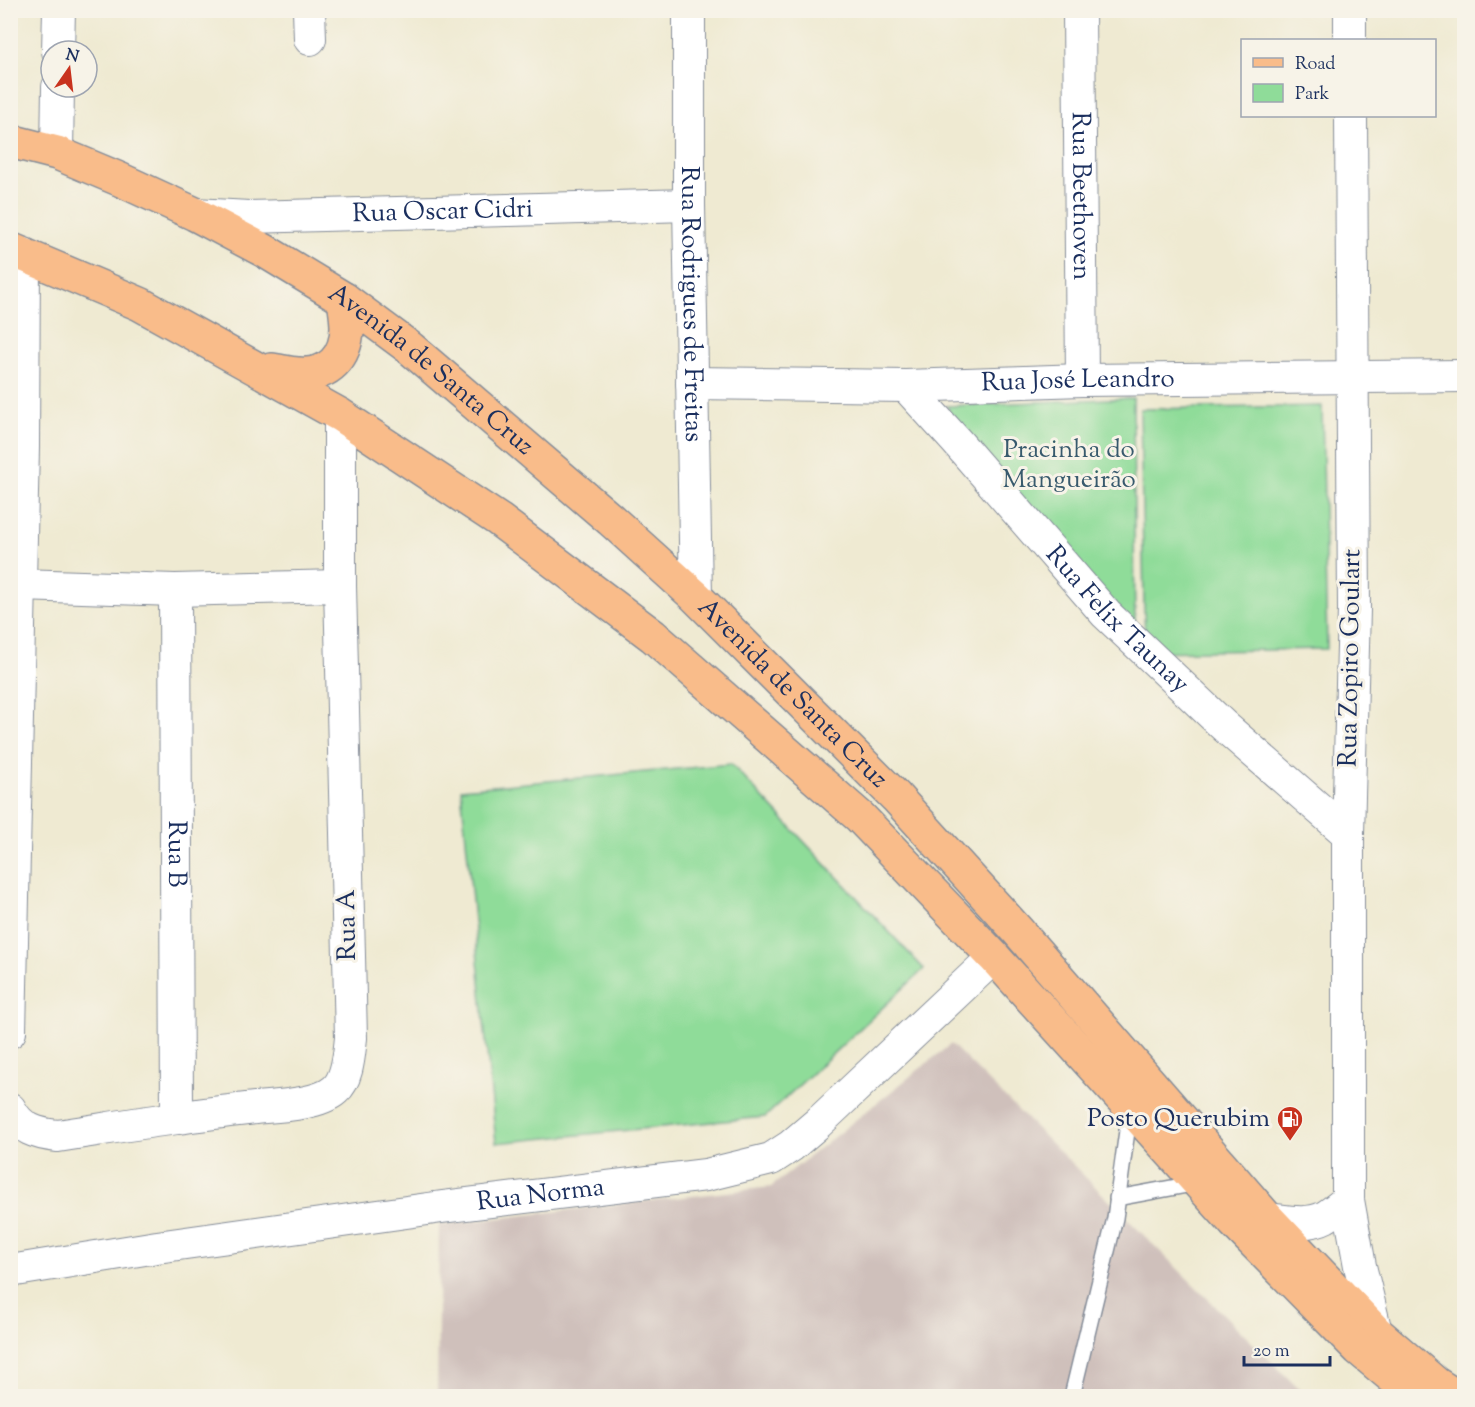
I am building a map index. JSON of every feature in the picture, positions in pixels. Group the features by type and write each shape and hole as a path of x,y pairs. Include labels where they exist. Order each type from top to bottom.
{"main road":[{"name":"Avenida de Santa Cruz","path":"10,141 57,153 195,214 265,251 344,299 410,348 611,520 696,597 911,813 1017,930 1268,1219 1376,1332 1435,1383 1455,1396"},
{"name":"Avenida de Santa Cruz","path":"17,251 140,304 340,415 499,520 653,636 860,817 994,957 1242,1231 1359,1349 1415,1396"},
{"path":"254,366 298,375 315,374 328,369 338,359 344,345 347,328 344,299"}],"street":[{"path":"58,39 59,10"},
{"name":"Rua Rodrigues de Freitas","path":"688,10 696,597"},
{"name":"Rua Beethoven","path":"1078,10 1082,380"},
{"path":"1350,10 1350,39"},
{"path":"57,153 58,99"},
{"name":"Rua Zopiro Goulart","path":"1351,117 1354,609 1348,834 1348,1200 1360,1266 1376,1332"},
{"name":"Rua Oscar Cidri","path":"195,214 249,217 689,205"},
{"path":"10,1032 24,423 17,251"},
{"name":"Rua José Leandro","path":"692,383 906,386 1082,380 1464,376"},
{"name":"Rua Felix Taunay","path":"906,386 1106,614 1224,726 1348,834"},
{"name":"Rua A","path":"10,1108 22,1125 44,1135 58,1136 177,1118 281,1106 316,1100 337,1089 344,1074 351,1038 340,586 340,415"},
{"path":"20,585 175,590 340,586"},
{"name":"Rua B","path":"175,590 177,1118"},
{"name":"Rua Norma","path":"10,1271 157,1247 442,1207 706,1175 771,1159 791,1146 818,1123 994,957"},
{"path":"1268,1219 1313,1221 1324,1217 1348,1200"}],"lane":[{"path":"1072,1396 1115,1218 1130,1108"},
{"path":"1117,1198 1198,1183"}],"shaded area":[{"path":"951,1044 1306,1396 437,1396 439,1225 771,1187"}],"green space":[{"name":"Pracinha do Mangueirão","path":"1133,398 1135,633 963,441 947,406"},
{"path":"1322,406 1327,649 1145,652 1140,409"},
{"path":"731,764 924,969 765,1117 496,1143 461,789"}],"place":[{"name":"Posto Querubim","path":"1290,1142"}]}
